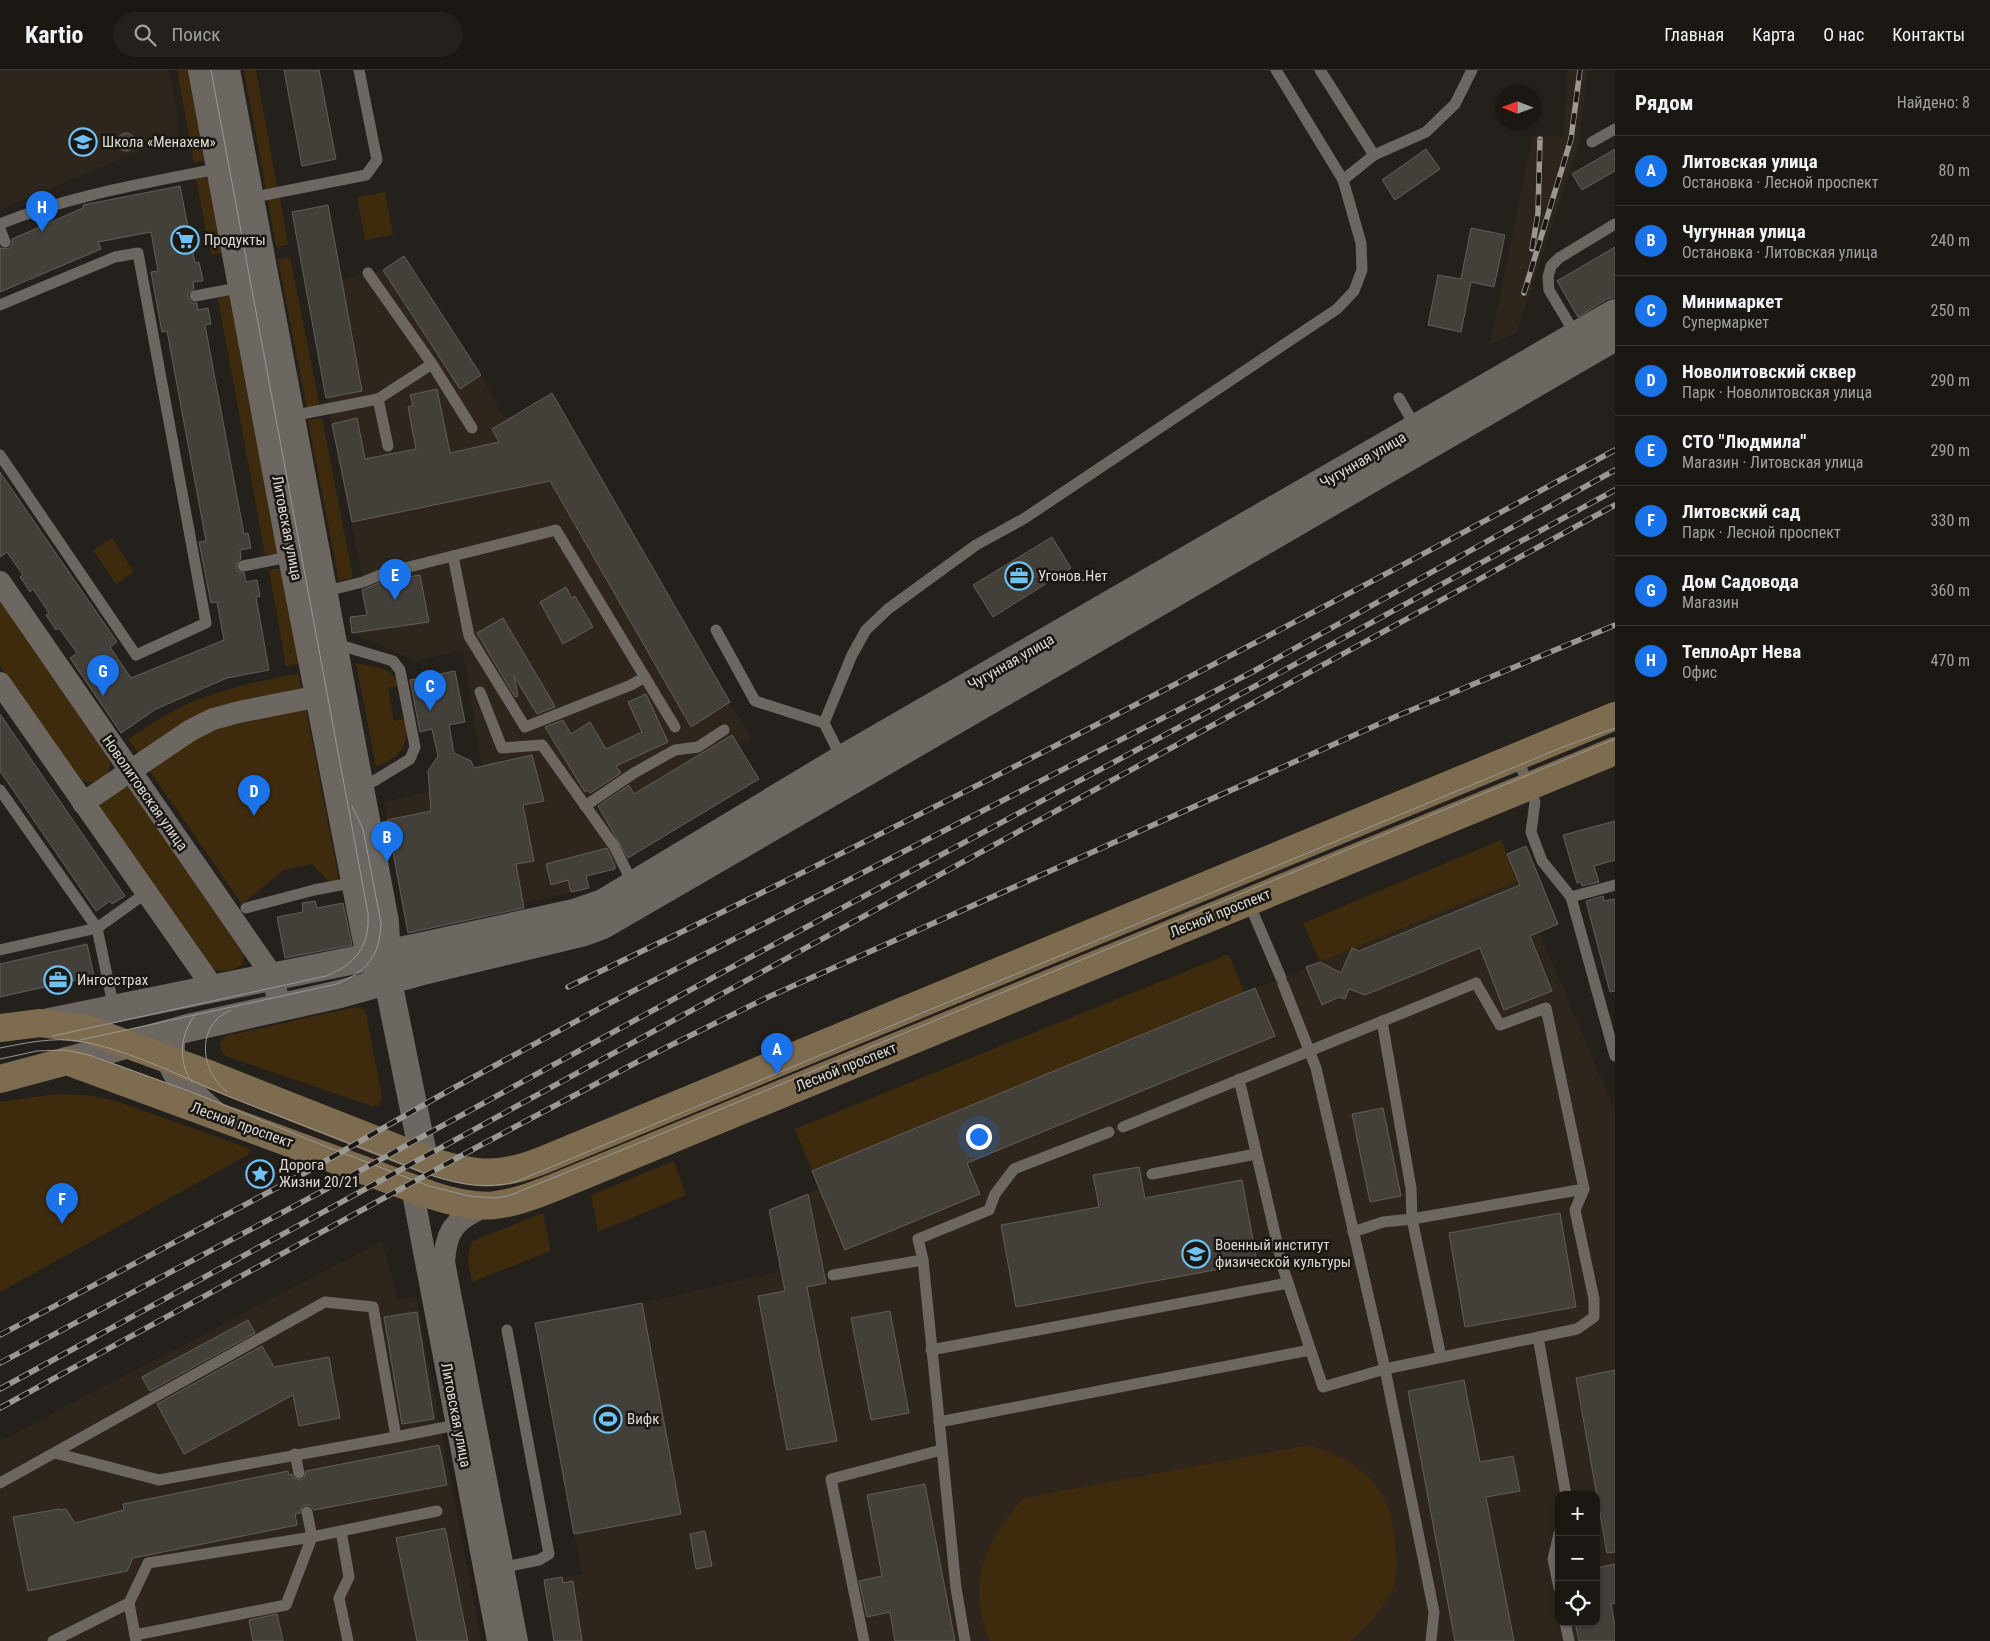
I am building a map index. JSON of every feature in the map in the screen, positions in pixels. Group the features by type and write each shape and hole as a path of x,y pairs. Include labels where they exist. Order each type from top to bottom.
{"main road":[{"name":"Лесной проспект","path":"0,1028 40,1023 86,1029 172,1060 424,1159 460,1170 478,1173 500,1172 524,1167 1615,716"},
{"name":"Лесной проспект","path":"67,1061 460,1204 483,1207 521,1200 1615,751"},
{"path":"987,975 998,1004"},
{"path":"0,1079 67,1061"}],"street":[{"name":"Литовская улица","path":"202,70 232,166 303,554 366,880 385,922 378,954 388,981 424,1159"},
{"name":"Литовская улица","path":"226,70 232,166 250,198 254,285"},
{"name":"Чугунная улица","path":"388,981 581,933 603,924 638,894 849,769 1582,344 1615,313"},
{"name":"Чугунная улица","path":"1582,344 1615,337"},
{"name":"Литовская улица","path":"303,554 322,592 332,643 330,694"},
{"name":"Новолитовская улица","path":"0,582 273,977 280,1008"},
{"path":"0,683 214,989 191,1005 181,1018 171,1041 172,1060 189,1091 196,1100 214,1114"},
{"path":"83,803 191,730 213,719 330,694"},
{"name":"Чугунная улица","path":"378,954 574,913 638,894"},
{"name":"Лесной проспект","path":"40,1023 115,1010 378,954"},
{"path":"67,1061 174,1032 388,981"},
{"name":"Литовская улица","path":"412,1188 466,1423 494,1569 517,1641"},
{"name":"Литовская улица","path":"466,1423 444,1262 445,1246 454,1226 463,1216 483,1207"},
{"name":"Литовская улица","path":"494,1569 498,1641"}],"lane":[{"path":"250,198 366,176 377,160 359,70"},
{"path":"824,723 852,655 866,630 888,609 976,544 1024,518 1337,309 1354,291 1362,270 1361,243 1342,180 1276,70"},
{"path":"1320,70 1374,155"},
{"path":"1342,180 1374,155 1426,132 1455,104 1472,70"},
{"path":"1592,142 1615,129"},
{"path":"0,224 37,209 92,194 232,166"},
{"path":"1582,344 1550,290 1548,277 1551,266 1559,258 1615,224"},
{"path":"0,229 5,242"},
{"path":"0,305 115,257 138,253 152,305 206,622 136,655 25,500 0,455"},
{"path":"368,273 432,364 472,428"},
{"path":"195,296 254,285"},
{"path":"278,419 378,399 432,364"},
{"path":"1398,398 1421,438"},
{"path":"378,399 388,446"},
{"path":"322,592 363,582 385,573 556,530 675,727"},
{"path":"243,566 303,554"},
{"path":"453,556 469,636 525,727 631,685 645,677"},
{"path":"716,630 755,701 824,723 849,769"},
{"path":"332,643 393,661 400,670 415,746 410,759 349,789"},
{"path":"480,692 502,748 542,745 614,846 638,894"},
{"path":"585,806 675,750 698,747 724,730"},
{"path":"1516,756 1535,802 1531,832 1542,861 1571,897 1615,1056"},
{"path":"0,790 96,928 115,1010"},
{"path":"246,908 314,890 366,880"},
{"path":"1571,897 1615,885"},
{"path":"0,950 96,928 146,893"},
{"path":"1248,901 1316,1068 1385,1369 1434,1612 1431,1641"},
{"path":"1123,1127 1238,1079 1476,983 1500,1025 1546,1008 1584,1189 1574,1210 1594,1300 1594,1317 1577,1329 1385,1369 1323,1387 1288,1283 1238,1079"},
{"path":"1382,1021 1411,1188 1412,1219 1441,1357"},
{"path":"965,1641 956,1588 923,1260 918,1239 988,1210 995,1194 1014,1169 1110,1132"},
{"path":"1152,1174 1256,1154"},
{"path":"1353,1232 1383,1222 1412,1219 1584,1189"},
{"path":"833,1275 923,1260"},
{"path":"932,1350 1288,1283"},
{"path":"0,1483 325,1302 373,1307 396,1437"},
{"path":"494,1569 539,1560 549,1554 508,1330"},
{"path":"1538,1337 1565,1491"},
{"path":"938,1422 1310,1350"},
{"path":"55,1453 159,1480 466,1423"},
{"path":"864,1641 830,1478 941,1450"},
{"path":"295,1454 299,1473"},
{"path":"307,1512 312,1537 286,1605 136,1638 129,1603 148,1563 312,1537 437,1511"},
{"path":"341,1531 349,1577 339,1598 348,1641"},
{"path":"1558,1581 1553,1559 1559,1536"},
{"path":"53,1641 129,1603"},
{"path":"1566,1626 1568,1641"}],"shaded area":[{"name":"Школа «Менахем»","path":"0,70 169,70 178,117 177,140 155,145 0,211"},
{"path":"177,70 189,70 206,160 194,163"},
{"path":"244,70 256,70 277,187 266,189"},
{"path":"1567,70 1588,70 1579,143 1517,333 1490,344 1533,135 1564,136"},
{"path":"209,177 223,252 211,255 196,179"},
{"path":"385,192 393,235 365,240 357,197"},
{"path":"280,198 288,245 276,247 268,200"},
{"path":"404,256 481,375 506,420 552,393 751,738 739,746 759,779 629,858 615,869 586,876 589,888 524,903 524,907 408,933 384,802 484,779 463,650 416,661 353,633 367,615 361,586 364,585 326,398 362,391 342,279 383,270"},
{"path":"290,257 320,407 307,409 278,259"},
{"path":"232,295 278,553 265,555 218,298"},
{"path":"322,418 353,578 339,581 308,420"},
{"path":"112,538 134,572 116,584 93,550"},
{"path":"281,568 305,662 286,666 269,570"},
{"path":"0,600 110,758 109,770 101,779 89,782 78,778 0,666"},
{"path":"356,663 382,668 392,674 399,686 388,688 394,721 405,719 405,744 392,759 376,767"},
{"path":"298,673 302,691 138,753 128,739 191,702 236,687"},
{"path":"306,709 339,880 329,882 312,864 284,870 242,904 147,767 208,728"},
{"path":"124,787 129,788 244,953 243,964 240,966 228,970 212,969 100,808 100,801"},
{"path":"1501,840 1518,881 1320,962 1303,923"},
{"name":"Военный институт физической культуры","path":"1518,881 1615,1111 1615,1564 1600,1567 1600,1491 1555,1491 1555,1626 1576,1626 1579,1641 554,1641 544,1580 582,1574 574,1534 681,1514 642,1303 781,1271 769,1210 819,1189 812,1171"},
{"path":"1229,954 1244,992 812,1171 795,1129"},
{"path":"355,1007 364,1009 366,1013 382,1097 379,1105 374,1107 226,1056 220,1048 220,1043 226,1036"},
{"path":"56,1094 85,1095 116,1101 251,1149 248,1155 0,1292 0,1102"},
{"path":"674,1161 686,1195 598,1232 591,1195"},
{"path":"543,1213 551,1251 472,1282 468,1257 473,1241"},
{"path":"382,1241 398,1300 416,1296 481,1641 0,1641 0,1441"},
{"path":"1310,1445 1344,1460 1370,1478 1387,1504 1392,1521 1397,1560 1392,1591 1379,1611 1350,1641 991,1641 989,1639 979,1602 979,1585 982,1569 994,1539 1024,1498"}],"building":[{"path":"284,70 319,70 336,159 302,166"},
{"path":"126,133 132,136 135,142 132,148 126,151 120,148 117,142 120,136"},
{"path":"1426,149 1440,169 1395,200 1382,180"},
{"path":"1615,149 1615,171 1582,190 1572,174"},
{"path":"180,186 195,263 199,262 203,281 193,282 194,289 188,293 188,298 192,303 197,303 198,310 208,308 211,324 205,325 244,534 248,533 251,548 240,550 241,559 236,567 238,571 244,573 246,582 257,580 260,596 256,597 269,670 227,678 156,709 121,733 70,658 77,653 59,628 56,630 46,615 49,613 33,589 30,592 20,577 23,575 7,552 0,557 0,472 117,642 110,647 131,678 224,640 217,602 211,603 199,542 206,541 167,331 162,332 151,272 158,271 151,232 98,242 101,249 0,292 0,248 8,249 12,244 12,239 83,208 83,205"},
{"path":"328,205 362,391 326,398 292,212"},
{"path":"1471,228 1505,235 1494,287 1471,282 1461,332 1428,325 1438,275 1461,279"},
{"path":"1615,247 1615,297 1607,299 1578,317 1557,281"},
{"path":"404,256 481,375 460,389 383,270"},
{"path":"437,389 450,453 499,442 492,429 552,393 730,702 691,727 550,481 352,522 332,424 357,418 365,459 416,449 408,407 413,405 410,395"},
{"path":"1052,537 1071,568 993,617 973,585"},
{"path":"420,575 429,622 352,633 350,617 367,615 362,590 384,581"},
{"path":"566,587 572,598 575,596 593,627 563,644 540,602"},
{"path":"503,618 555,707 537,714 514,676 518,696 515,697 477,633"},
{"path":"455,671 465,722 449,725 454,753 471,761 474,768 532,755 544,801 523,805 534,861 516,864 524,908 408,933 387,820 431,811 428,771 438,756 432,729 420,732 410,680"},
{"path":"646,694 668,742 616,766 621,773 590,793 588,790 585,792 545,727 563,720 571,734 590,722 606,749 642,732 628,702"},
{"path":"0,714 125,896 112,904 110,901 96,911 0,771"},
{"path":"732,735 759,779 628,858 598,806 629,785 634,794"},
{"path":"1615,821 1615,860 1594,866 1599,882 1582,886 1581,882 1577,883 1563,835"},
{"path":"1526,846 1558,924 1530,936 1552,991 1504,1010 1480,948 1365,995 1349,989 1345,999 1339,997 1322,1005 1306,967 1320,962 1341,973 1352,948 1359,951 1520,885 1507,854"},
{"path":"607,848 615,869 586,876 589,888 571,892 568,880 551,885 546,864"},
{"path":"1603,896 1604,901 1615,899 1615,991 1610,992 1586,901"},
{"path":"315,901 317,908 343,903 352,945 285,958 277,917 303,912 302,903"},
{"path":"87,944 94,976 0,997 0,964"},
{"path":"1255,988 1275,1036 967,1163 980,1194 845,1250 812,1171"},
{"path":"1383,1108 1401,1196 1370,1202 1352,1114"},
{"path":"1139,1167 1145,1198 1242,1180 1257,1262 1016,1307 1001,1225 1099,1207 1093,1175"},
{"path":"808,1194 826,1283 807,1287 837,1441 787,1450 758,1296 785,1291 769,1210"},
{"path":"1560,1213 1576,1307 1465,1327 1449,1233"},
{"name":"Вифк","path":"642,1303 681,1514 574,1534 535,1323"},
{"path":"890,1311 909,1413 871,1420 851,1318"},
{"path":"417,1312 434,1419 402,1424 384,1317"},
{"path":"248,1320 255,1333 150,1391 142,1377"},
{"path":"262,1346 274,1367 329,1357 340,1418 299,1426 293,1395 184,1454 157,1404"},
{"path":"1615,1370 1615,1552 1607,1553 1600,1513 1600,1491 1596,1491 1576,1378"},
{"path":"1464,1380 1480,1462 1513,1456 1520,1491 1486,1497 1514,1641 1455,1641 1408,1391"},
{"path":"439,1445 447,1485 314,1510 310,1505 305,1505 300,1513 295,1514 297,1525 133,1558 127,1571 28,1591 13,1517 66,1509 75,1523 124,1510 123,1504 288,1471 289,1475 292,1474 294,1478 300,1480 304,1478 306,1471"},
{"path":"925,1484 955,1641 895,1641 890,1612 867,1617 859,1581 882,1576 867,1495"},
{"path":"445,1528 468,1641 417,1641 396,1538"},
{"path":"705,1531 712,1566 696,1569 690,1534"},
{"path":"1615,1564 1615,1603 1611,1604 1615,1626 1615,1641 1579,1641 1576,1626 1600,1626 1600,1567"},
{"path":"562,1577 563,1583 573,1581 582,1641 554,1641 544,1580"},
{"path":"277,1614 283,1641 253,1641 249,1620"}],"tram line":[{"path":"53,1036 326,976 346,966 359,952 364,944 368,925 368,913 211,70"},
{"path":"0,1048 39,1041 59,1040 99,1045 138,1058 235,1099 430,1175 446,1180 480,1185 515,1182 1563,747 1615,728"},
{"path":"0,1059 37,1051 65,1050 89,1055 189,1091 429,1186 469,1196 496,1198 508,1196 1615,739"},
{"path":"80,1040 337,984 364,968 375,953 381,923 363,829 352,806"},
{"path":"227,1092 211,1072 205,1049 211,1026 219,1017 231,1010"},
{"path":"192,1082 184,1065 182,1047 187,1029 197,1013"}],"railway":[{"path":"1524,293 1571,139 1580,70"},
{"path":"1532,249 1538,213 1540,139"},
{"path":"568,987 832,858 1095,726 1356,590 1615,450"},
{"path":"0,1335 301,1175 448,1091 606,1005 1254,671 1615,470"},
{"path":"0,1363 332,1186 745,960 1213,709 1615,490"},
{"path":"0,1389 1615,505"},
{"path":"0,1408 479,1146 639,1061 766,998 1397,716 1615,625"}],"place":[{"name":"Школа «Менахем»","path":"83,142"},
{"name":"ТеплоАрт Нева","path":"42,232"},
{"name":"Продукты","path":"185,240"},
{"name":"Угонов.Нет","path":"1019,576"},
{"name":"СТО \"Людмила\"","path":"395,600"},
{"name":"Дом Садовода","path":"103,696"},
{"name":"Минимаркет","path":"430,711"},
{"name":"Новолитовский сквер","path":"254,816"},
{"name":"Чугунная улица","path":"387,862"},
{"name":"Ингосстрах","path":"58,980"},
{"name":"Литовская улица","path":"777,1074"},
{"name":"Дорога Жизни 20/21","path":"260,1174"},
{"name":"Литовский сад","path":"62,1224"},
{"name":"Военный институт физической культуры","path":"1196,1254"},
{"name":"Вифк","path":"608,1419"}]}
